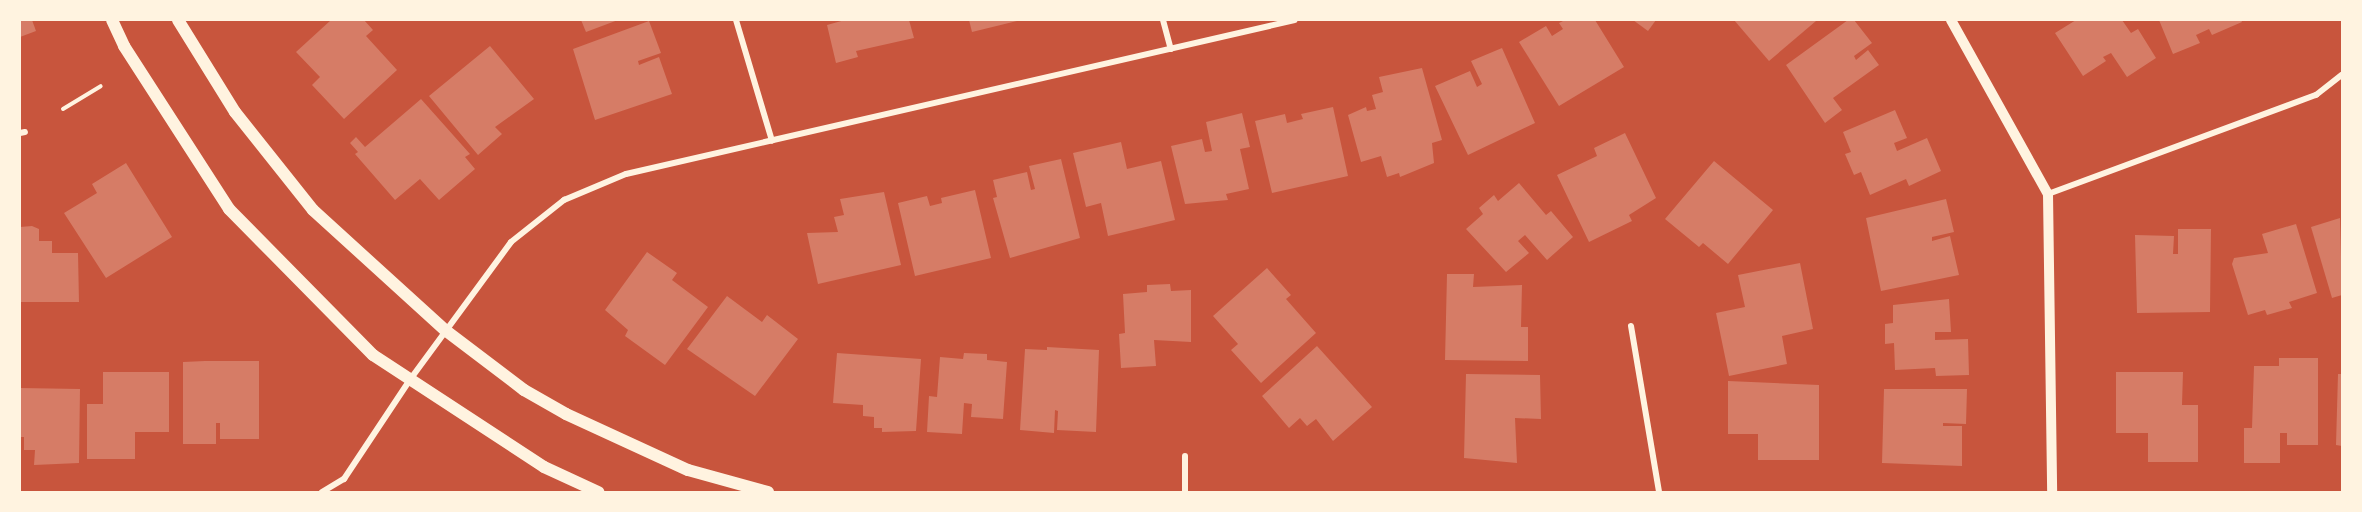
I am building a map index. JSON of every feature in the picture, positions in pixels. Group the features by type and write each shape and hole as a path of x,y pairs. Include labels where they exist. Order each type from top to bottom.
{"main road":[{"path":"112,20 124,45 229,209 373,355 409,381 544,467 598,492"},
{"path":"178,20 235,112 313,210 444,330 524,390 566,414 688,470 768,492"}],"street":[{"path":"736,20 772,141"},
{"path":"1163,20 1171,48"},
{"path":"322,492 344,479 444,330 511,242 564,200 626,174 1295,20"},
{"path":"1951,20 2048,194 2052,492"},
{"path":"2048,194 2316,95 2343,75"},
{"path":"1631,326 1659,492"},
{"path":"1185,456 1185,492"}],"path":[{"path":"63,109 101,86"}],"building":[{"path":"20,20 32,20 36,31 20,37"},
{"path":"331,20 364,20 373,30 366,36 397,70 344,119 312,85 320,77 296,52"},
{"path":"581,20 618,20 586,32"},
{"path":"845,20 909,20 914,38 856,51 858,57 836,63 827,25"},
{"path":"969,20 1021,20 972,32"},
{"path":"1565,20 1595,20 1624,67 1559,106 1519,42 1546,26 1552,36 1563,29 1559,23"},
{"path":"1633,20 1656,20 1648,31"},
{"path":"1734,20 1814,20 1816,21 1769,61"},
{"path":"1848,20 1854,20 1872,43 1854,56 1856,60 1868,50 1879,65 1833,98 1842,110 1825,123 1786,65"},
{"path":"2076,20 2122,20 2131,33 2138,29 2156,58 2127,77 2111,53 2103,57 2106,61 2083,76 2055,33"},
{"path":"2159,20 2241,20 2242,22 2212,35 2209,29 2196,35 2200,43 2173,54"},
{"path":"649,21 661,53 638,61 639,65 659,57 672,94 595,120 573,49"},
{"path":"490,46 534,99 495,127 502,134 478,155 429,96"},
{"path":"1502,48 1535,123 1468,155 1435,86 1470,71 1477,87 1482,84 1471,61"},
{"path":"1422,68 1442,140 1432,143 1434,163 1400,177 1399,173 1387,177 1381,156 1361,162 1348,115 1366,107 1367,111 1376,109 1372,95 1383,92 1379,77"},
{"path":"421,99 470,154 465,157 475,169 439,200 420,179 395,200 355,154 358,152 350,143 356,137 365,147"},
{"path":"1333,107 1348,176 1272,193 1255,121 1285,114 1287,123 1303,119 1301,114"},
{"path":"1895,110 1907,138 1894,143 1897,151 1927,138 1941,171 1909,186 1906,179 1870,195 1861,172 1854,175 1845,154 1851,152 1843,132"},
{"path":"1242,113 1250,147 1240,149 1249,189 1226,194 1228,200 1185,204 1171,146 1202,139 1205,152 1212,151 1206,122"},
{"path":"1625,133 1656,198 1629,215 1632,221 1589,242 1557,175 1597,156 1594,148"},
{"path":"1121,142 1127,169 1161,161 1175,220 1108,236 1101,203 1086,207 1073,153"},
{"path":"1061,159 1080,238 1010,258 993,198 997,197 993,180 1027,172 1031,190 1035,189 1029,166"},
{"path":"1714,161 1773,210 1728,264 1703,243 1699,247 1665,219"},
{"path":"126,163 172,237 106,278 64,213 97,193 92,184"},
{"path":"1519,183 1546,215 1551,211 1573,237 1547,260 1525,235 1518,241 1529,253 1506,272 1466,229 1483,214 1479,208 1494,195 1498,201"},
{"path":"975,190 991,258 915,276 898,203 927,196 930,206 942,203 941,198"},
{"path":"884,192 901,265 818,284 807,233 838,232 834,217 844,215 840,199"},
{"path":"1946,199 1954,232 1932,237 1932,241 1950,236 1959,275 1881,291 1866,218"},
{"path":"2340,218 2342,295 2332,298 2311,227"},
{"path":"2296,224 2317,293 2289,302 2292,308 2267,315 2265,310 2248,315 2232,264 2234,258 2268,253 2262,234"},
{"path":"32,226 39,229 39,241 52,241 52,253 78,253 79,302 20,302 20,227"},
{"path":"2178,229 2211,229 2210,312 2137,313 2135,235 2174,236 2173,254 2178,254"},
{"path":"647,252 677,273 672,280 708,307 665,365 625,336 628,330 605,310"},
{"path":"1800,263 1813,329 1782,336 1787,364 1729,376 1716,313 1745,307 1738,275"},
{"path":"1267,268 1291,295 1286,299 1316,333 1261,383 1231,350 1238,344 1213,316"},
{"path":"1447,274 1474,274 1473,287 1522,285 1521,327 1528,327 1528,361 1445,360"},
{"path":"1170,284 1171,291 1191,290 1191,342 1154,340 1156,366 1121,368 1119,334 1125,333 1123,294 1147,292 1147,285"},
{"path":"727,296 762,322 767,315 798,339 755,396 687,349"},
{"path":"1949,299 1951,332 1935,332 1935,340 1968,339 1969,375 1936,376 1935,368 1895,370 1894,343 1885,344 1885,324 1893,323 1893,305"},
{"path":"1317,346 1372,407 1333,441 1316,419 1307,426 1300,418 1289,428 1262,396"},
{"path":"1047,347 1099,350 1096,432 1057,430 1058,411 1055,410 1054,433 1020,430 1025,349 1047,350"},
{"path":"837,353 921,359 916,431 882,432 882,428 874,428 874,417 863,416 863,405 833,403"},
{"path":"964,353 987,354 987,360 1007,362 1003,419 971,417 972,404 964,403 962,434 927,432 929,396 937,397 940,357 963,359"},
{"path":"2279,358 2318,358 2318,445 2287,445 2287,433 2280,433 2280,463 2244,463 2244,428 2252,428 2254,366 2279,366"},
{"path":"259,361 259,439 220,439 220,423 216,423 216,444 183,444 183,362"},
{"path":"103,372 169,372 169,432 135,432 135,459 87,459 87,404 103,404"},
{"path":"2116,372 2183,372 2182,405 2198,405 2198,462 2148,462 2148,433 2116,433"},
{"path":"1466,374 1540,375 1541,419 1515,418 1517,463 1464,458"},
{"path":"2338,374 2342,374 2342,446 2336,445"},
{"path":"1728,381 1819,385 1819,460 1758,460 1758,434 1728,434"},
{"path":"20,388 80,389 79,463 34,465 35,450 24,450 24,437 20,437"},
{"path":"1884,389 1967,389 1966,424 1943,423 1943,426 1962,426 1962,466 1882,463"}]}
